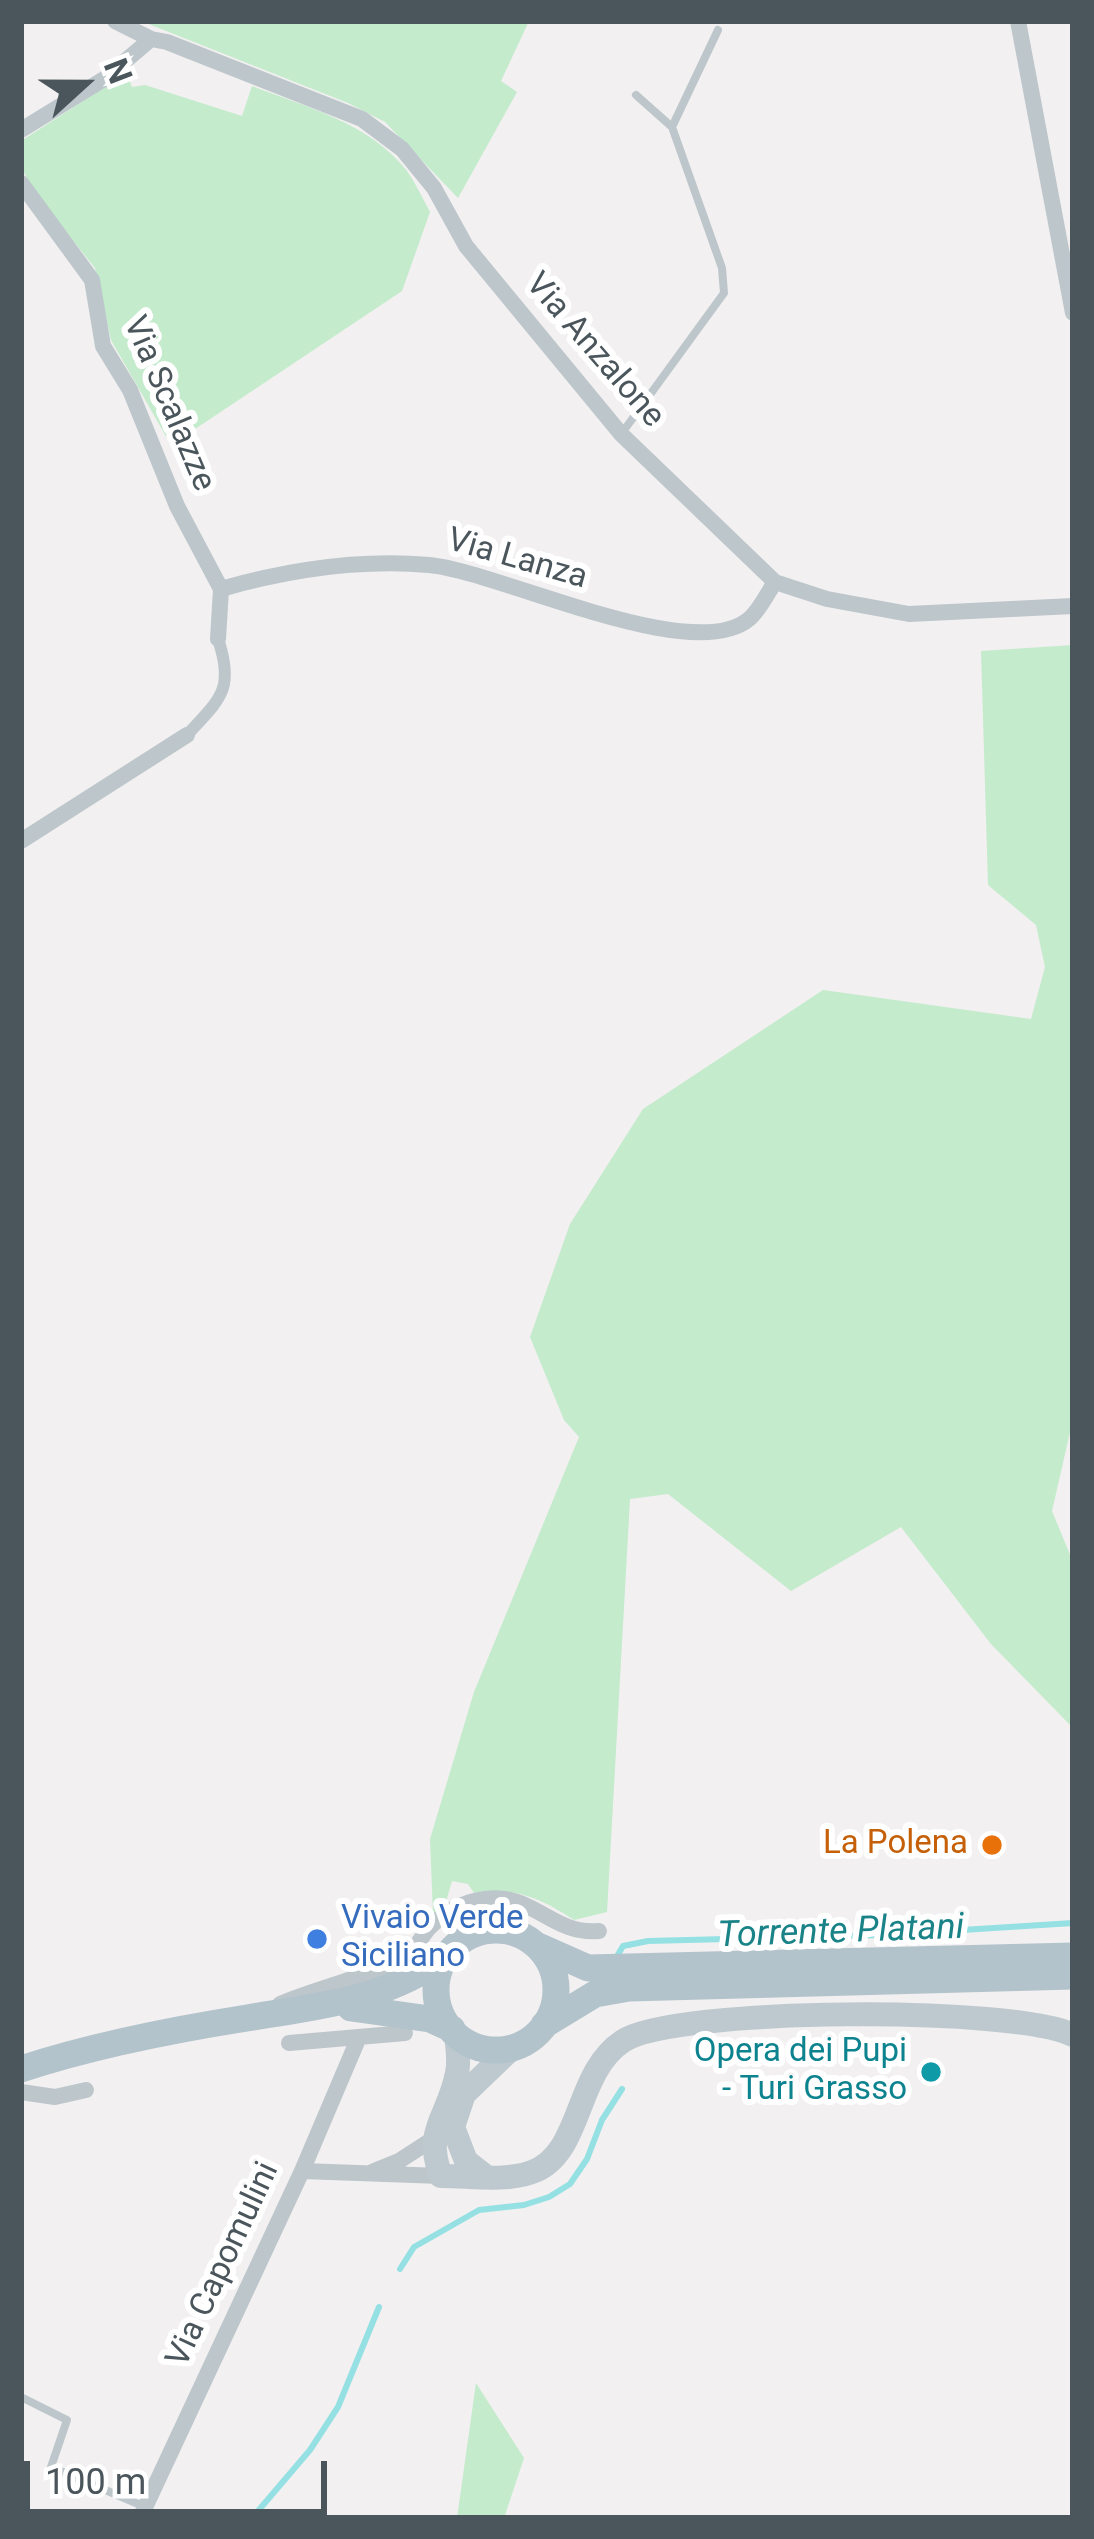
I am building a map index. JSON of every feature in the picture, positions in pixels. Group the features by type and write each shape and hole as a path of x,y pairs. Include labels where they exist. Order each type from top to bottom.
{"main road":[{"path":"21,2069 111,2044 308,2009 391,1989 413,1979 468,1937 487,1930 513,1932 588,1969 1073,1956"},
{"path":"536,1946 549,1961 555,1980 553,2007 544,2025"},
{"path":"443,2133 458,2073 454,2031 437,1999 437,1979 448,1954"},
{"path":"1073,1976 629,1988 595,1994 513,2047 464,2094 433,2154 441,2176 512,2176 545,2166 568,2138 586,2086 601,2062 619,2044 660,2026 768,2015 1013,2019 1058,2027 1073,2035"},
{"path":"308,2009 390,2011 430,2019 480,2047 513,2047"},
{"path":"443,2133 466,2162 485,2176"}],"street":[{"name":"Via Anzalone","path":"115,21 362,119 402,149 434,188 466,246 622,434 775,582 827,599 909,614 1073,606"},
{"path":"1018,21 1073,313"},
{"path":"21,130 104,79 151,39"},
{"name":"Via Scalazze","path":"21,183 92,280 103,346 130,390 177,506 221,589"},
{"name":"Via Lanza","path":"221,589 283,572 434,565 644,627 704,630 737,626 750,619 775,582"},
{"path":"21,841 187,735 225,691 227,668 218,639 221,589"},
{"path":"246,2018 404,1958 442,1916 475,1901 511,1899 539,1910 561,1927 599,1931"},
{"path":"289,2043 405,2033"},
{"name":"Via Capomulini","path":"142,2512 302,2170 359,2036"},
{"path":"21,2092 55,2097 86,2090"},
{"path":"366,2174 399,2162 443,2133"},
{"path":"302,2170 441,2176"}],"lane":[{"path":"672,127 718,30"},
{"path":"622,434 724,293 722,268 672,127 636,95"},
{"path":"21,2397 67,2420 51,2467 142,2512"}],"green space":[{"path":"141,21 529,21 501,81 517,92 458,198 385,122"},
{"path":"127,73 132,87 145,85 242,116 252,86 336,118 392,154 430,212 402,291 171,445 111,340 95,268 35,193 21,167 21,141"},
{"path":"1073,645 1073,1419 1052,1511 1073,1562 1073,1728 991,1644 901,1527 791,1591 668,1494 630,1499 607,1912 574,1920 527,1896 474,1893 468,1884 452,1881 445,1905 433,1914 430,1839 474,1692 579,1437 564,1420 530,1337 570,1224 643,1109 823,990 1031,1019 1045,967 1036,925 988,885 981,651"},
{"path":"476,2383 524,2458 504,2518 457,2518"}],"waterway":[{"name":"Torrente Platani","path":"616,1958 623,1946 648,1941 883,1935 1073,1923"},
{"name":"Torrente Platani","path":"400,2269 414,2247 479,2210 524,2205 570,2184 622,2089"},
{"name":"Torrente Platani","path":"252,2518 310,2450 338,2407 379,2307"}],"place":[{"name":"La Polena","path":"992,1845"},
{"name":"Vivaio Verde Siciliano","path":"317,1939"},
{"name":"Opera dei Pupi - Turi Grasso","path":"931,2072"}]}
